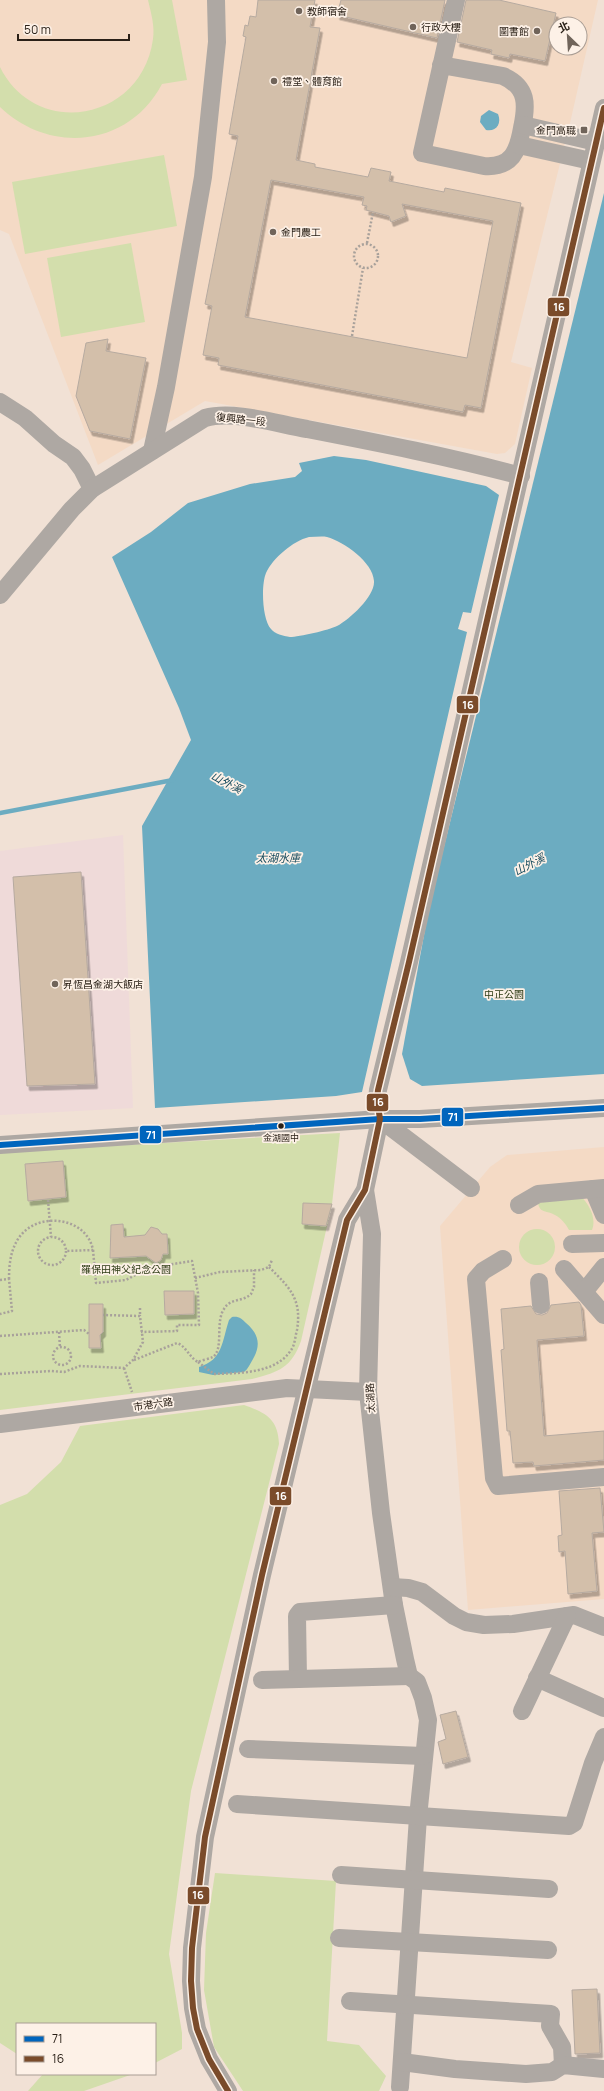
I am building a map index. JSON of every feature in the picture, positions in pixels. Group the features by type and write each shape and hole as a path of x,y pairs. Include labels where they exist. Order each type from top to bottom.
{"street":[{"path":"152,451 166,387 203,177 217,42 216,0"},
{"path":"442,65 503,76 510,79 520,89 525,97 526,110 519,145 511,158 491,167 422,153 456,0"},
{"path":"228,2091 209,2060 197,2029 190,1981 192,1948 205,1837 228,1723 347,1220 365,1190 380,1118 377,1098 378,1090 521,476 604,108"},
{"path":"523,125 596,142"},
{"path":"519,145 591,161"},
{"path":"0,402 25,418 54,444 73,457 82,469 92,490"},
{"name":"復興路一段","path":"0,595 72,509 92,490 205,418 216,415 267,422 470,462 521,476"},
{"path":"0,1145 380,1118 435,1119 604,1108"},
{"path":"380,1118 471,1188"},
{"path":"519,1205 538,1194 598,1189 604,1215"},
{"name":"太湖路","path":"365,1190 372,1234 368,1392 394,1605 409,1676"},
{"path":"572,1244 604,1243"},
{"path":"503,1259 483,1271 476,1279 494,1478 498,1486 604,1477"},
{"path":"584,1292 604,1267"},
{"path":"564,1269 604,1315"},
{"path":"539,1282 540,1306"},
{"name":"市港六路","path":"0,1424 287,1388 368,1392"},
{"path":"392,1587 408,1588 422,1592 454,1616 466,1622 484,1625 513,1624 540,1622 574,1615 604,1627"},
{"path":"298,1679 297,1616 300,1612 394,1605"},
{"path":"522,1710 567,1616"},
{"path":"262,1680 409,1676 417,1682 423,1698 428,1720 423,1756 418,1817 400,2087"},
{"path":"537,1678 604,1708"},
{"path":"237,1804 569,1826 574,1823 593,1763 604,1737"},
{"path":"248,1749 423,1756"},
{"path":"341,1876 549,1889"},
{"path":"339,1938 548,1950"},
{"path":"350,2001 551,2014 550,2026 562,2047 563,2065"},
{"path":"402,2062 455,2069 526,2074 552,2072 563,2065 604,2069"}],"path":[{"path":"368,243 373,212"},
{"path":"368,243 375,247 378,258 375,265 363,268 354,260 354,252 359,245 368,243"},
{"path":"352,336 363,268"},
{"path":"48,1200 51,1237"},
{"path":"0,1314 12,1311 9,1262 14,1247 21,1235 33,1225 60,1220 73,1224 84,1232 92,1243 96,1283 126,1280 148,1268 192,1261 195,1270 198,1293 199,1325 177,1325 177,1331 141,1332"},
{"path":"51,1237 60,1239 66,1251 63,1260 60,1263 51,1265 42,1262 37,1253 37,1249 42,1240 51,1237"},
{"path":"66,1251 93,1250"},
{"path":"269,1268 272,1260"},
{"path":"195,1278 220,1272 269,1268"},
{"path":"133,1360 177,1343 184,1347 190,1356 214,1374 251,1371 270,1366 287,1355 294,1342 300,1314 296,1299 283,1281 269,1268"},
{"path":"198,1362 213,1357 218,1352 219,1320 223,1309 228,1303 251,1294 254,1287 254,1270"},
{"path":"0,1280 9,1279"},
{"path":"0,1374 51,1371 64,1372 80,1366 124,1368 133,1360 143,1342 140,1308"},
{"path":"103,1316 140,1316"},
{"path":"0,1336 84,1330 89,1334"},
{"path":"59,1332 60,1348"},
{"path":"60,1348 65,1348 70,1354 70,1360 64,1365 58,1364 53,1357 55,1352 60,1348"},
{"path":"124,1368 135,1398"}],"shaded area":[{"name":"金門農工","path":"0,0 598,0 588,44 588,16 548,16 548,56 585,56 511,362 532,368 515,444 505,453 497,454 205,401 98,465 9,234 0,230"},
{"path":"123,835 133,1108 0,1115 0,851"},
{"path":"604,1147 604,1599 468,1610 440,1226 490,1167 507,1155"}],"green space":[{"path":"148,0 172,0 187,80 162,84 148,105 130,121 109,132 87,137 65,137 42,133 20,122 0,107 0,67 16,90 38,105 61,112 86,111 109,103 130,88 145,67 153,39 152,20"},
{"path":"164,155 177,226 25,254 12,182"},
{"path":"131,243 145,322 61,337 47,258"},
{"name":"羅保田神父紀念公園","path":"340,1133 332,1204 301,1341 293,1357 283,1368 270,1374 252,1379 0,1410 0,1152"},
{"path":"580,1196 589,1207 593,1216 594,1221 592,1230 569,1230 565,1223 557,1216 540,1209 538,1203"},
{"path":"541,1229 550,1234 554,1240 554,1254 550,1260 541,1265 533,1265 524,1260 520,1254 519,1243 524,1234 530,1230"},
{"path":"244,1405 259,1411 269,1418 276,1428 278,1435 279,1444 191,1791 169,1954 182,2033 182,2049 156,2062 156,2023 16,2023 16,2053 0,2043 0,1505 27,1494 61,1462 80,1426"},
{"path":"215,1873 336,1881 327,2041 359,2045 386,2076 379,2091 243,2091 214,2047 204,1990 206,1933"},
{"path":"42,2075 130,2075 84,2091 28,2091"}],"water":[{"path":"489,110 498,114 499,118 499,124 493,130 486,130 480,122 481,116"},
{"name":"中正公園","path":"604,193 604,1074 422,1086 410,1079 402,1054 429,908"},
{"name":"太湖水庫","path":"334,456 366,460 486,486 499,495 471,613 463,612 458,629 467,632 362,1092 336,1096 155,1108 142,826 191,740 179,708 112,557 151,532 188,503 250,484 295,477 302,471 299,463","holes":["309,537 327,537 349,548 369,567 374,581 373,587 366,600 355,613 342,623 333,628 290,637 275,632 268,624 263,602 264,578 269,567 278,556 290,546"]},
{"path":"232,1317 242,1319 254,1331 256,1336 258,1344 256,1354 249,1366 244,1372 213,1375 199,1372 199,1367 213,1360 217,1355 223,1342 229,1320"}],"building":[{"path":"258,0 315,0 310,27 320,28 296,160 315,164 315,167 368,177 371,168 391,172 389,181 444,192 445,188 521,203 481,408 465,405 463,412 218,365 219,358 203,355 212,306 205,304 238,136 229,134 246,37 243,36 245,25 248,26 250,16 256,17","holes":["271,180 364,197 362,205 367,206 366,210 389,216 391,222 406,216 402,204 493,221 467,358 245,317"]},
{"name":"行政大樓","path":"341,0 445,0 437,38 337,15"},
{"name":"圖書館","path":"466,0 499,0 556,13 555,16 548,16 548,48 545,61 510,54 509,58 491,54 492,50 457,42"},
{"path":"108,339 106,351 146,358 130,439 90,431 76,396 86,343"},
{"name":"昇恆昌金湖大飯店","path":"81,872 95,1084 27,1086 13,877"},
{"path":"63,1161 66,1197 28,1201 25,1164"},
{"path":"303,1203 332,1204 326,1226 302,1224"},
{"path":"123,1224 124,1237 145,1235 151,1227 158,1229 162,1234 167,1234 168,1254 163,1254 161,1260 156,1263 146,1256 110,1258 111,1225"},
{"path":"164,1291 194,1291 194,1314 165,1315"},
{"path":"579,1302 581,1305 584,1336 537,1340 544,1436 604,1431 604,1460 534,1466 533,1462 513,1463 510,1431 507,1431 501,1350 504,1349 501,1309 531,1306 536,1314 542,1315 547,1313 551,1305"},
{"path":"89,1304 103,1304 103,1332 100,1335 101,1348 89,1348"},
{"path":"600,1488 604,1532 592,1533 597,1591 568,1594 565,1551 559,1552 558,1536 562,1535 559,1491"},
{"path":"456,1711 468,1757 443,1764 438,1742 446,1739 440,1715"},
{"path":"597,1989 600,2053 575,2054 572,1990"}],"waterway":[{"name":"山外溪","path":"0,813 173,780"}],"transit line":[{"name":"16","path":"228,2091 209,2059 197,2029 193,2008 191,1981 192,1948 205,1837 262,1575 347,1220 365,1190 380,1119 377,1099 378,1090 409,962 604,108"},
{"name":"71","path":"0,1145 380,1119 420,1119 604,1108"}],"place":[{"name":"教師宿舍","path":"299,11"},
{"name":"行政大樓","path":"413,27"},
{"name":"圖書館","path":"537,31"},
{"name":"禮堂、體育館","path":"274,81"},
{"name":"金門高職","path":"584,130"},
{"name":"金門農工","path":"273,232"},
{"name":"昇恆昌金湖大飯店","path":"55,984"},
{"name":"金湖國中","path":"281,1126"}]}
